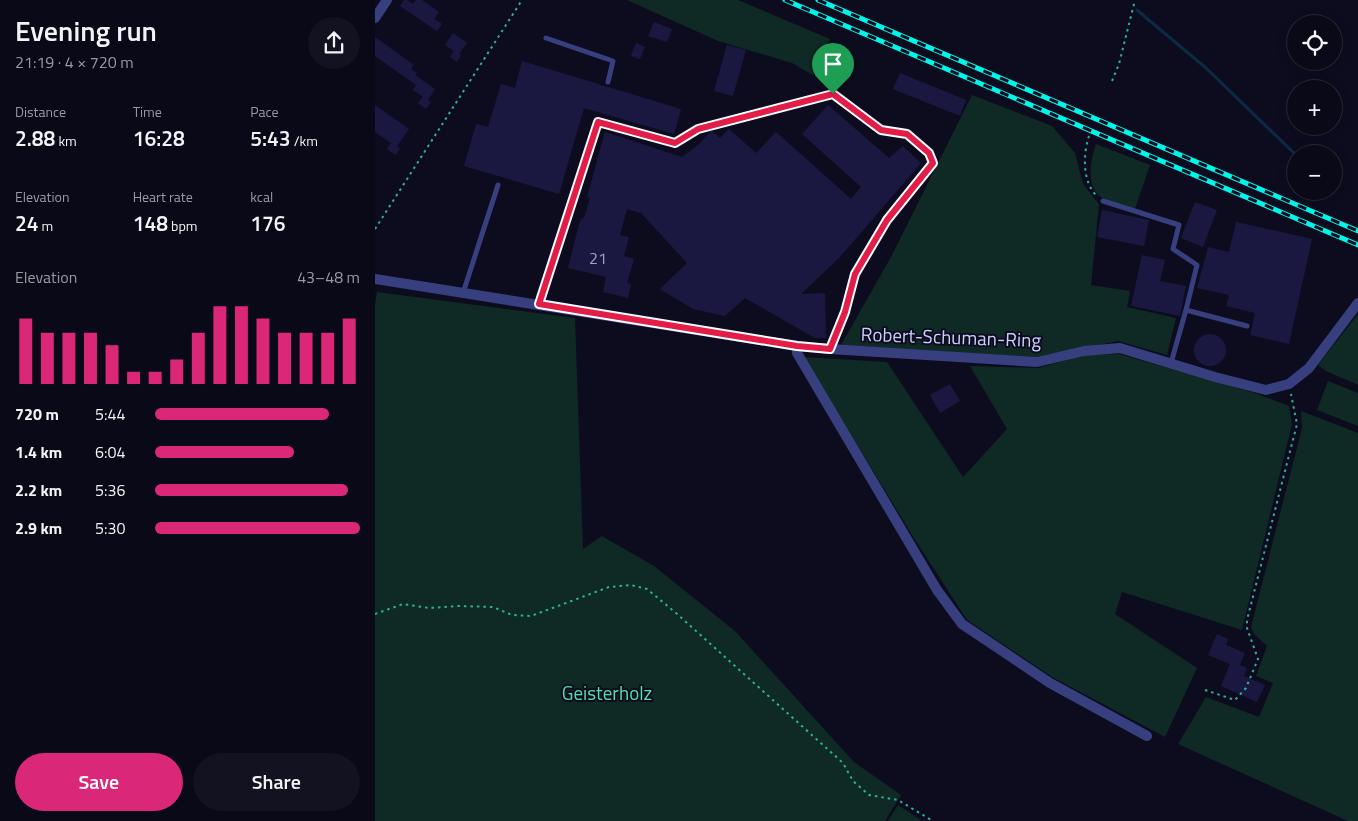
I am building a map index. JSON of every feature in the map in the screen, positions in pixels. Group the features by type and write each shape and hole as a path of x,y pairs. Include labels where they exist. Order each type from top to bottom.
{"street":[{"path":"375,18 387,0"},
{"name":"Robert-Schuman-Ring","path":"375,279 797,346 1037,362 1084,351 1120,348 1266,390 1289,384 1309,368 1358,303"},
{"path":"797,346 797,353 937,590 963,624 1050,683 1147,736"}],"lane":[{"path":"545,38 613,61 607,82"},
{"path":"539,304 598,122 675,143 698,129 833,94 881,130 907,134 929,153 933,163 887,220 855,274 845,312 830,349"},
{"path":"463,293 498,185"},
{"path":"1103,201 1179,225 1173,249 1197,265 1171,364"},
{"path":"1186,310 1247,326"}],"path":[{"path":"375,229 522,0"},
{"path":"1112,81 1119,64 1135,0"},
{"path":"1089,136 1086,145 1086,174 1092,191 1103,201"},
{"path":"1205,690 1235,700 1246,688 1258,659 1247,628 1247,620 1297,424 1289,384"},
{"path":"375,614 403,604 429,608 493,606 512,615 531,616 609,587 631,585 647,589 676,612 843,763 853,782 869,795 899,800 933,821"}],"green space":[{"path":"627,0 738,0 830,39 813,75 792,63 718,41"},
{"path":"972,95 1052,126 1075,153 1083,184 1099,204 1091,285 1130,291 1127,307 1176,318 1167,355 1118,341 1036,357 841,345 891,257"},
{"path":"1096,144 1150,165 1135,209 1104,199 1094,189 1091,166"},
{"name":"Geisterholz","path":"377,292 575,318 583,549 602,536 654,566 735,631 854,762 901,795 885,821 375,821 375,305"},
{"path":"1358,314 1358,385 1326,371 1318,365"},
{"path":"1119,354 1255,393 1289,406 1292,424 1242,630 1122,592 1115,614 1197,668 1165,737 1052,677 967,620 912,535 804,357 887,362 963,477 1007,429 970,366 1038,368 1085,355"},
{"path":"1328,381 1358,393 1358,426 1317,410"},
{"path":"1301,411 1358,433 1358,821 1348,821 1178,744 1206,697 1259,717 1273,683 1256,676 1267,646 1254,634 1251,627 1302,428"},
{"path":"898,805 922,821 888,821"}],"building":[{"path":"404,0 413,4 416,0 422,0 439,12 434,19 442,24 437,31 400,6"},
{"path":"654,22 672,29 667,42 648,36"},
{"path":"453,33 467,43 459,54 461,55 457,62 450,57 454,51 445,45"},
{"path":"375,37 414,65 411,69 417,73 415,75 435,89 428,100 431,102 426,109 418,103 423,97 413,90 416,85 375,56"},
{"path":"636,43 645,47 640,59 631,56"},
{"path":"727,45 746,50 733,96 714,91"},
{"path":"522,61 681,109 674,134 584,108 559,194 464,166 476,124 488,127 501,84 515,88"},
{"path":"900,73 966,100 960,116 893,89"},
{"path":"375,105 409,129 397,146 400,148 396,155 387,149 391,143 375,132"},
{"path":"828,105 889,158 903,146 921,163 840,257 801,294 825,293 826,338 815,338 745,298 725,316 693,309 660,289 687,263 641,213 627,209 620,235 629,237 624,256 634,259 627,283 631,284 628,298 603,292 606,277 568,268 579,224 582,218 584,218 590,198 587,197 605,132 682,157 699,144 711,131 720,138 729,129 756,153 776,132 851,199 861,187 802,134"},
{"path":"1195,202 1217,210 1203,247 1181,238"},
{"path":"1102,210 1149,220 1144,246 1097,237"},
{"path":"1236,222 1312,239 1289,344 1250,335 1255,313 1226,306 1229,295 1197,288 1208,247 1229,252"},
{"path":"1142,255 1165,260 1160,281 1186,286 1180,316 1131,306"},
{"path":"1210,334 1216,335 1221,339 1225,344 1225,356 1221,361 1216,365 1210,366 1204,365 1199,361 1195,356 1194,350 1195,344 1199,339 1204,335"},
{"path":"950,384 960,401 940,413 930,395"},
{"path":"1217,634 1228,639 1226,645 1245,653 1240,665 1247,668 1244,676 1265,685 1257,702 1221,686 1230,664 1208,655"}],"waterway":[{"path":"1137,10 1206,68 1287,146"}],"railway":[{"path":"785,0 1358,245"},
{"path":"818,0 1358,231"}],"route":[{"path":"833,94 881,130 907,134 929,153 933,163 887,220 855,274 845,312 830,349 797,346 539,304 598,122 675,143 698,129 833,94"}]}
